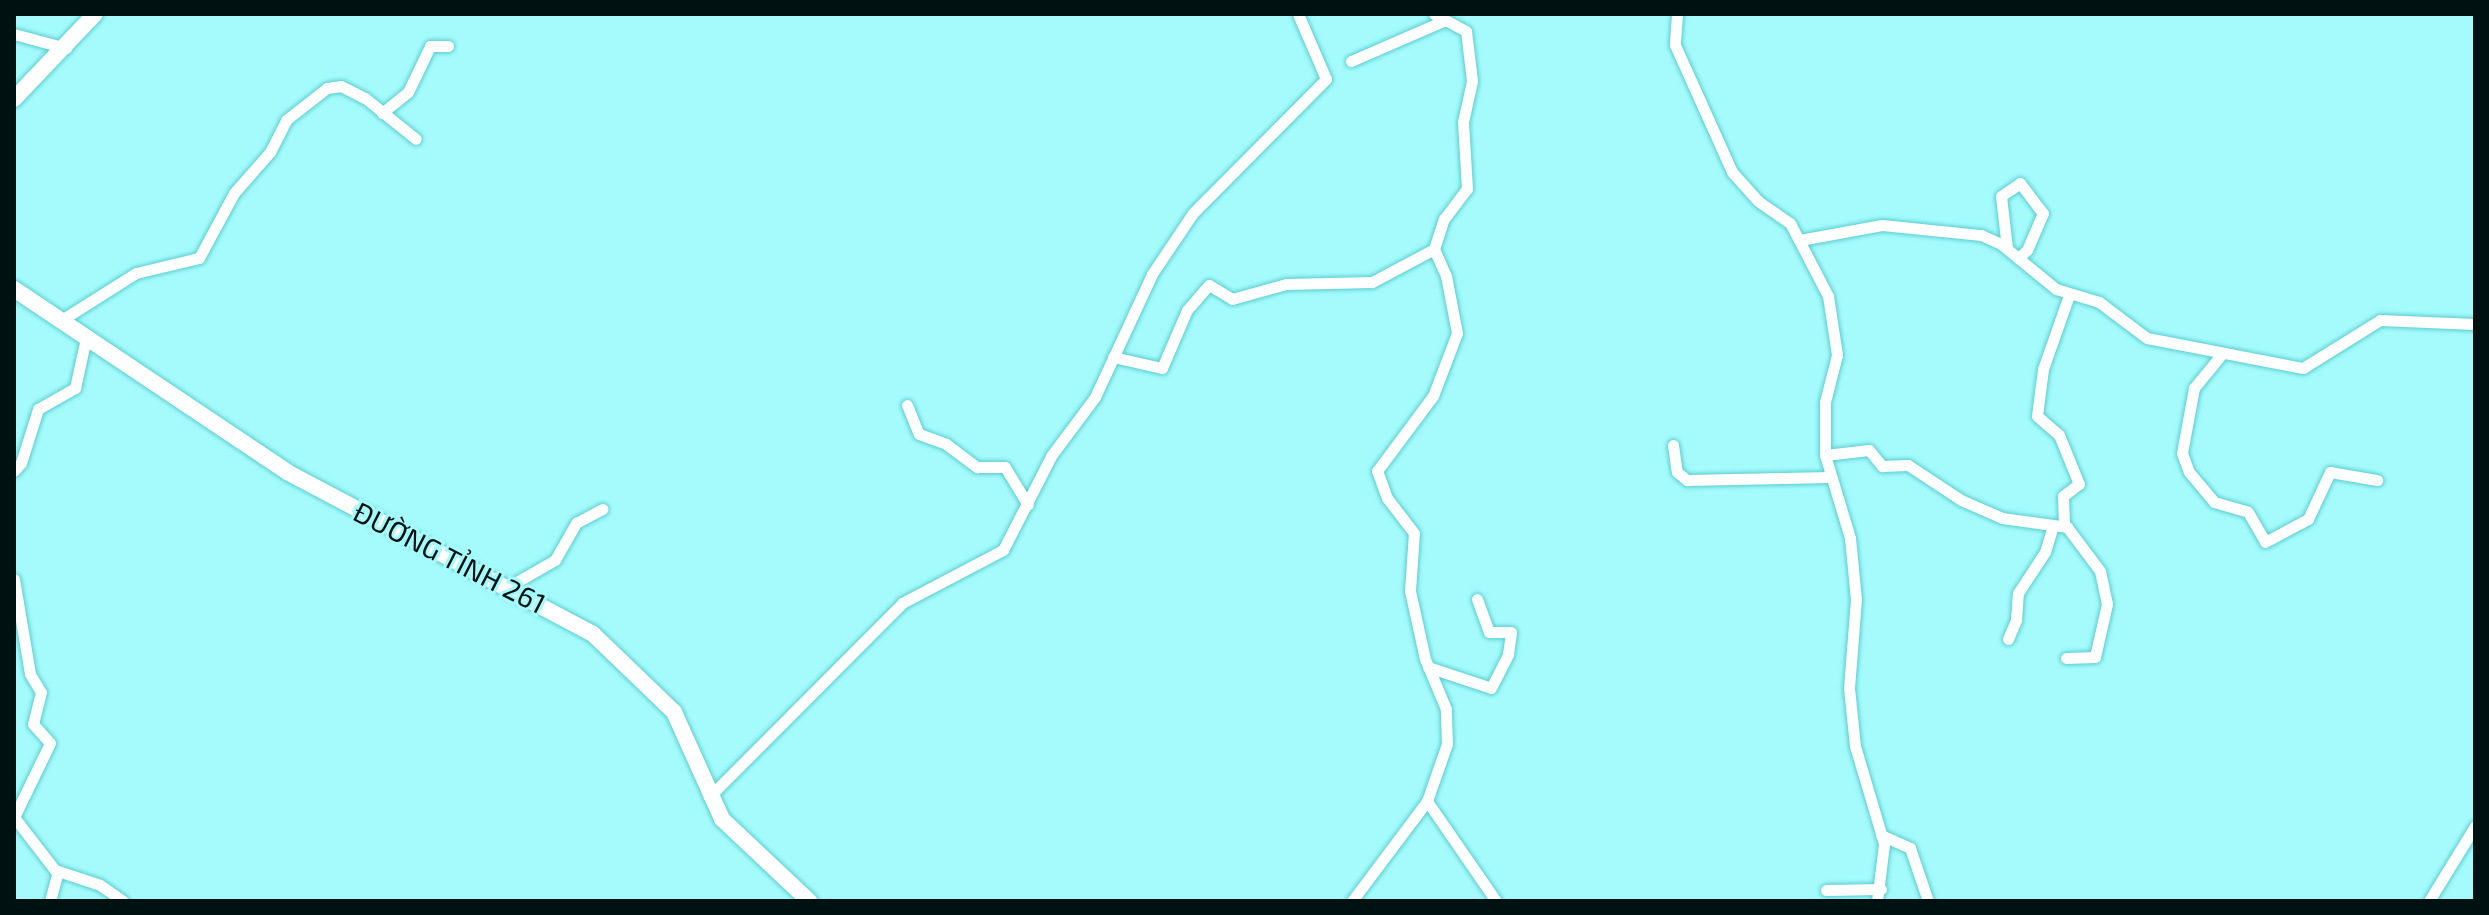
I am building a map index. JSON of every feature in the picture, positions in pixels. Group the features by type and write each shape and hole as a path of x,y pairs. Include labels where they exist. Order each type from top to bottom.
{"main road":[{"path":"14,99 66,48 95,14"},
{"name":"ĐƯỜNG TỈNH 261","path":"14,289 287,472 583,627 632,667 680,721 709,797 730,828 809,901"}],"street":[{"path":"709,797 902,603 1003,550 1045,467 1095,397 1152,274 1193,213 1326,79 1298,14"},
{"path":"1677,14 1675,45 1732,172 1758,201 1786,217 1828,296 1837,355 1825,402 1825,455 1848,527 1856,589 1849,688 1855,746 1886,860 1877,901"},
{"path":"1351,61 1439,17 1468,33 1472,90 1463,122 1467,189 1444,219 1434,249 1446,276 1455,341 1433,396 1377,471 1387,498 1414,533 1410,591 1428,667 1441,692 1447,726 1443,764 1427,801 1352,901"},
{"path":"14,34 66,48"},
{"path":"382,113 408,92 430,46 448,46"},
{"path":"60,321 136,273 199,258 234,193 270,152 286,120 327,88 341,86 416,139"},
{"path":"2007,248 2001,196 2020,183 2043,213 2027,250 2018,258"},
{"path":"1800,240 1882,225 1981,235 2007,248 2069,295 2099,302 2147,338 2221,355 2309,369 2357,331 2380,320 2475,324"},
{"path":"1113,357 1162,368 1187,310 1209,285 1232,299 1286,284 1372,282 1434,249"},
{"path":"2008,639 2016,620 2018,593 2059,525 2063,496 2079,484 2059,435 2037,416 2043,369 2069,295"},
{"path":"14,471 24,456 33,415 75,388 86,338"},
{"path":"2221,355 2194,388 2182,453 2189,472 2214,502 2248,512 2265,542 2308,519 2330,472 2377,480"},
{"path":"907,405 919,434 946,444 977,467 1005,467 1028,505"},
{"path":"1673,445 1677,472 1687,480 1831,477"},
{"path":"1825,455 1869,450 1882,466 1908,465 1961,500 2002,518 2059,525 2100,571 2106,589 2095,657 2066,658"},
{"path":"508,587 555,560 576,523 602,509"},
{"path":"14,579 30,674 41,692 33,724 50,743 14,817 58,871 100,885 123,901"},
{"path":"1428,667 1491,688 1508,654 1511,632 1489,632 1477,599"},
{"path":"1427,801 1496,901"},
{"path":"2429,901 2475,826"},
{"path":"1881,835 1910,848 1928,901"},
{"path":"50,901 58,871"},
{"path":"1826,890 1881,889"}]}
